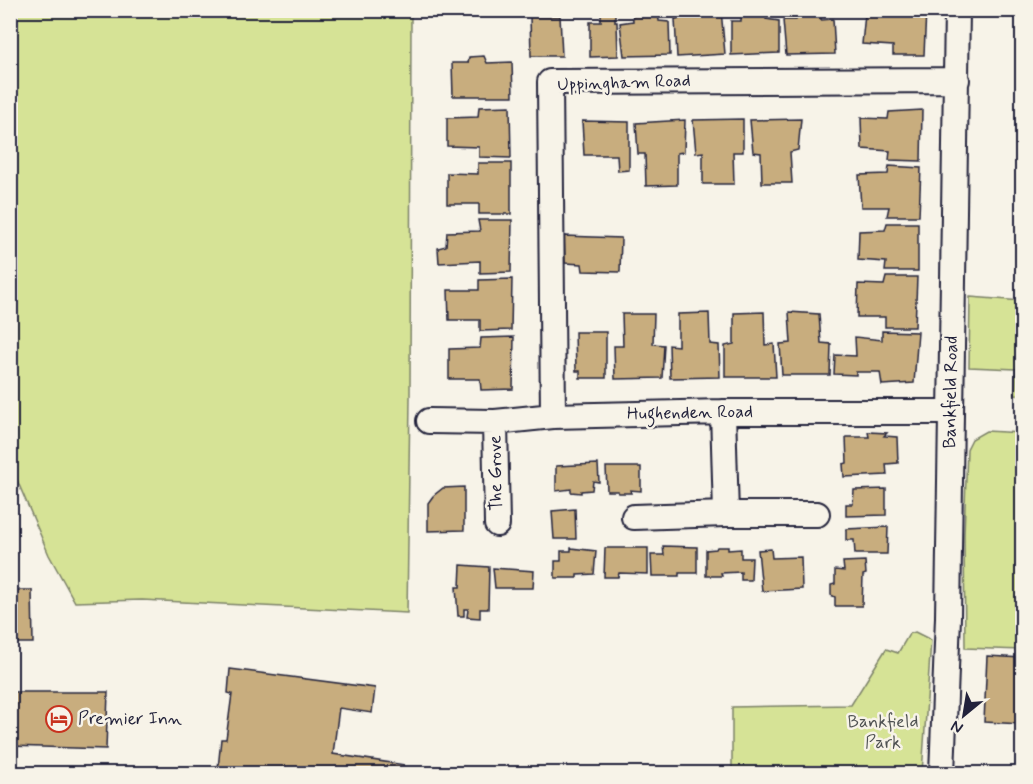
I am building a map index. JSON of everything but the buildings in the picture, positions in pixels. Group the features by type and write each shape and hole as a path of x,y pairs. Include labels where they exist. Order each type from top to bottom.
{"street":[{"name":"Bankfield Road","path":"942,774 948,617 957,10"},
{"name":"Uppingham Road","path":"554,416 550,82 957,80"},
{"name":"Hughenden Road","path":"429,421 495,422 554,416 723,412 950,412"},
{"path":"723,412 726,514"},
{"name":"The Grove","path":"495,422 498,524"},
{"path":"634,518 726,514 817,514"}],"green space":[{"path":"10,11 411,11 407,613 142,600 75,602 49,555 11,466"},
{"path":"970,297 1022,301 1022,396 1015,395 1016,369 969,367"},
{"path":"986,431 1022,433 1022,650 965,648 964,535 967,449 972,439"},
{"name":"Bankfield Park","path":"915,632 931,640 922,773 732,773 732,707 851,705 886,649 898,653 909,634"}],"place":[{"name":"Premier Inn","path":"59,719"}]}
